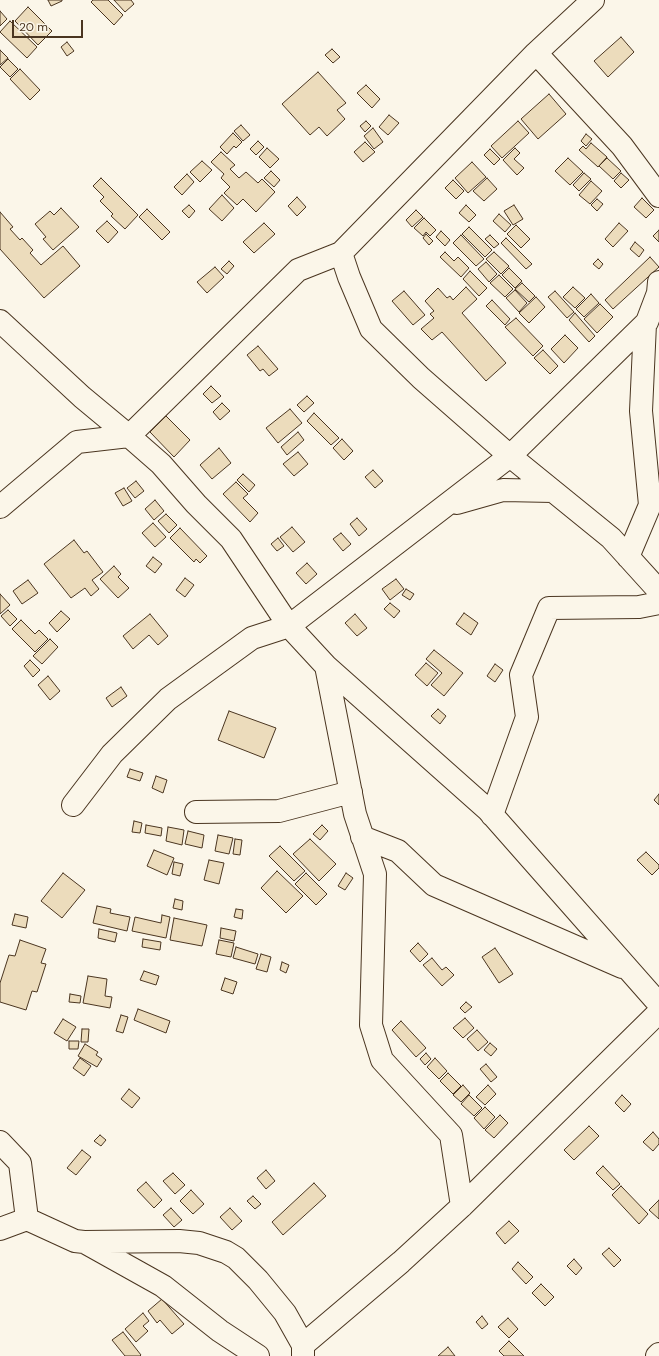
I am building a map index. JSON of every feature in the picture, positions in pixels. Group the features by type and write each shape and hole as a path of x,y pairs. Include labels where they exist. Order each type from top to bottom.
{"street":[{"path":"0,507 77,442 129,436 298,270 342,253 536,52 593,0"},
{"path":"536,52 622,146 659,196"},
{"path":"342,253 349,278 371,329 421,378 510,456 611,538 659,591"},
{"path":"628,557 650,505 641,411 645,324 658,293 659,282"},
{"path":"1,323 82,397 161,464 196,504 231,539 289,626 326,666 492,815 659,1004"},
{"path":"73,805 112,754 168,699 252,638 289,626 510,456 645,324"},
{"path":"446,506 503,490 553,491"},
{"path":"492,815 528,716 521,675 549,608 639,608 659,603"},
{"path":"326,666 355,814 375,874 371,1025 382,1060 451,1135 462,1206"},
{"path":"196,812 280,811 351,792"},
{"path":"362,837 398,851 434,885 629,970"},
{"path":"0,1229 27,1219 75,1240 84,1242 179,1241 199,1243 226,1252 236,1258 258,1280 285,1313 303,1351 462,1206 659,1012"},
{"path":"0,1142 20,1163 27,1219"},
{"path":"84,1242 163,1286 220,1331 258,1356"}],"building":[{"path":"48,0 62,0 62,1 51,6"},
{"path":"93,0 108,0 123,15 114,25 91,2"},
{"path":"114,0 131,0 134,4 125,12"},
{"path":"28,7 52,31 38,45 15,21"},
{"path":"0,11 7,19 0,26"},
{"path":"10,21 37,47 27,58 0,32"},
{"path":"621,37 634,52 608,77 594,61"},
{"path":"67,42 74,51 67,56 61,47"},
{"path":"332,49 340,57 333,63 325,55"},
{"path":"0,50 8,58 0,65"},
{"path":"8,59 18,69 10,77 0,67"},
{"path":"20,69 40,90 30,100 10,79"},
{"path":"318,72 346,103 337,110 345,119 327,136 319,127 310,135 282,104"},
{"path":"366,85 380,99 372,108 357,93"},
{"path":"549,94 566,114 538,139 521,119"},
{"path":"389,115 399,123 388,135 379,127"},
{"path":"366,121 371,126 365,132 360,126"},
{"path":"518,121 529,133 502,158 491,146"},
{"path":"241,125 250,135 243,141 234,131"},
{"path":"373,128 383,142 374,149 364,136"},
{"path":"233,133 242,142 236,148 234,146 227,154 220,147"},
{"path":"586,134 592,139 586,146 581,141"},
{"path":"258,141 264,147 256,155 250,149"},
{"path":"365,142 375,152 363,162 354,152"},
{"path":"591,143 607,157 598,167 579,150 583,146 586,149"},
{"path":"267,148 279,159 270,168 259,157"},
{"path":"515,148 520,153 514,159 524,168 517,175 503,160"},
{"path":"490,149 500,159 494,165 484,155"},
{"path":"221,152 235,165 230,169 239,178 246,172 258,183 262,179 275,192 256,212 243,199 237,205 224,193 230,187 221,178 224,174 211,162"},
{"path":"568,158 583,172 570,185 555,171"},
{"path":"607,158 621,171 613,179 599,166"},
{"path":"202,161 212,170 200,182 190,172"},
{"path":"472,162 486,177 468,193 455,178"},
{"path":"271,171 280,180 274,187 264,178"},
{"path":"584,173 591,179 579,191 573,185"},
{"path":"621,173 629,180 621,188 614,181"},
{"path":"187,174 194,182 182,195 174,187"},
{"path":"101,178 138,215 125,229 111,216 113,214 100,201 104,197 93,186"},
{"path":"487,178 497,189 484,201 473,191"},
{"path":"453,180 464,191 456,199 445,188"},
{"path":"591,181 602,191 590,204 579,195"},
{"path":"222,195 234,208 222,221 209,209"},
{"path":"297,197 306,207 297,216 288,206"},
{"path":"642,198 654,210 646,218 634,207"},
{"path":"597,199 603,204 597,211 591,205"},
{"path":"189,205 195,211 189,218 182,211"},
{"path":"466,205 476,215 469,222 459,213"},
{"path":"514,205 523,219 513,225 504,211"},
{"path":"61,208 79,227 53,250 43,239 46,237 35,224 50,211 54,215"},
{"path":"147,209 170,232 162,240 139,217"},
{"path":"416,210 423,217 412,227 406,220"},
{"path":"0,212 13,227 10,229 20,240 22,238 33,250 30,253 41,265 63,246 80,266 44,298 0,249"},
{"path":"499,214 511,225 505,232 493,221"},
{"path":"424,218 436,230 430,236 426,232 423,236 414,228"},
{"path":"107,221 118,232 108,243 96,231"},
{"path":"264,223 275,234 254,253 243,242"},
{"path":"619,223 628,231 613,247 605,239"},
{"path":"516,225 530,239 521,248 507,234"},
{"path":"469,227 492,250 485,257 462,234"},
{"path":"659,230 659,242 653,236"},
{"path":"441,231 450,240 445,246 436,237"},
{"path":"426,234 433,241 429,245 423,238"},
{"path":"461,235 484,259 476,266 453,243"},
{"path":"490,235 499,244 494,248 485,239"},
{"path":"506,238 532,264 526,269 501,243"},
{"path":"635,242 644,250 639,257 630,249"},
{"path":"445,252 454,261 458,257 469,268 461,277 440,257"},
{"path":"494,252 509,266 501,274 486,259"},
{"path":"650,257 659,267 613,309 605,300"},
{"path":"598,259 603,264 599,269 593,264"},
{"path":"229,261 234,266 227,274 221,269"},
{"path":"486,262 497,274 489,282 478,269"},
{"path":"215,267 224,277 207,293 197,282"},
{"path":"509,268 522,281 515,288 502,275"},
{"path":"470,271 487,288 479,296 463,279"},
{"path":"499,275 513,289 505,297 490,283"},
{"path":"522,283 535,296 529,302 515,289"},
{"path":"466,287 477,299 462,313 506,363 486,381 442,332 432,340 421,329 434,318 430,314 434,311 425,301 438,288 447,298 450,296 453,300"},
{"path":"573,287 585,298 575,308 563,297"},
{"path":"515,290 527,303 519,312 506,298"},
{"path":"404,291 425,315 413,325 392,301"},
{"path":"555,291 574,312 567,318 548,297"},
{"path":"591,294 599,303 584,317 576,309"},
{"path":"536,297 545,307 529,323 519,313"},
{"path":"492,300 510,319 505,325 486,306"},
{"path":"600,304 613,317 597,333 584,319"},
{"path":"575,313 595,336 589,342 569,320"},
{"path":"516,318 543,346 533,356 505,327"},
{"path":"565,335 578,348 564,363 551,349"},
{"path":"258,346 278,369 269,376 263,369 260,371 247,355"},
{"path":"543,350 558,366 550,374 534,358"},
{"path":"211,386 221,396 212,403 203,394"},
{"path":"307,396 314,403 304,412 297,405"},
{"path":"222,403 230,411 220,420 213,412"},
{"path":"290,409 302,423 278,443 266,428"},
{"path":"314,413 339,438 331,445 307,421"},
{"path":"166,416 190,440 174,457 150,432"},
{"path":"298,432 304,440 287,455 281,447"},
{"path":"342,439 353,451 344,460 333,448"},
{"path":"219,448 231,463 212,479 200,465"},
{"path":"298,452 308,464 294,476 283,464"},
{"path":"373,470 383,481 375,488 365,477"},
{"path":"243,474 255,485 249,492 237,480"},
{"path":"136,481 144,491 135,498 127,488"},
{"path":"236,482 248,494 243,498 258,513 250,522 223,494"},
{"path":"124,488 132,501 123,506 115,493"},
{"path":"155,500 164,511 154,520 145,509"},
{"path":"166,514 177,525 169,533 158,521"},
{"path":"357,518 367,529 359,536 350,524"},
{"path":"153,523 166,537 155,547 142,533"},
{"path":"292,527 305,542 293,552 280,537"},
{"path":"180,528 207,556 200,563 196,559 194,562 170,538"},
{"path":"341,533 351,544 343,551 333,539"},
{"path":"278,538 284,546 277,551 271,544"},
{"path":"74,540 84,553 87,551 103,572 92,580 99,589 91,596 85,588 71,598 44,564"},
{"path":"153,557 162,564 155,573 146,566"},
{"path":"307,563 317,574 306,584 296,573"},
{"path":"114,566 121,574 118,577 129,588 118,598 100,579"},
{"path":"185,578 194,585 185,597 176,590"},
{"path":"396,579 404,589 390,600 382,589"},
{"path":"28,580 38,593 22,604 13,591"},
{"path":"406,589 414,594 410,600 402,595"},
{"path":"0,594 10,605 0,614"},
{"path":"390,603 400,611 394,618 384,609"},
{"path":"8,610 17,619 10,626 1,616"},
{"path":"61,611 70,619 57,632 49,623"},
{"path":"464,613 478,623 471,635 456,624"},
{"path":"150,614 168,636 158,645 149,635 133,649 123,636"},
{"path":"355,614 367,628 357,636 345,623"},
{"path":"21,620 35,634 39,630 48,639 35,652 12,629"},
{"path":"50,639 58,647 42,664 33,656"},
{"path":"434,650 463,673 444,696 431,685 442,673 426,659"},
{"path":"30,660 40,670 33,677 24,666"},
{"path":"426,663 438,673 427,686 415,675"},
{"path":"495,664 503,670 495,682 487,676"},
{"path":"48,676 60,691 50,700 38,685"},
{"path":"121,687 127,696 112,707 106,698"},
{"path":"438,709 446,716 440,724 431,716"},
{"path":"229,711 276,728 264,758 218,740"},
{"path":"130,769 143,773 140,781 127,777"},
{"path":"156,776 167,780 163,793 152,788"},
{"path":"659,794 659,805 654,800"},
{"path":"134,821 142,823 140,833 132,832"},
{"path":"146,825 162,828 161,836 145,833"},
{"path":"322,825 328,831 320,840 313,834"},
{"path":"168,827 184,830 182,845 166,841"},
{"path":"188,831 204,835 202,848 185,844"},
{"path":"218,835 233,838 229,854 215,851"},
{"path":"235,839 242,840 240,855 233,854"},
{"path":"310,839 336,864 319,881 293,854"},
{"path":"280,846 305,871 294,881 269,856"},
{"path":"154,850 174,858 167,875 147,866"},
{"path":"646,852 659,865 659,868 652,875 637,860"},
{"path":"209,860 224,863 219,884 204,880"},
{"path":"174,862 183,864 180,876 172,874"},
{"path":"277,871 303,896 286,913 261,888"},
{"path":"63,873 85,890 62,918 41,901"},
{"path":"306,873 327,894 316,905 295,884"},
{"path":"346,873 353,878 345,890 338,886"},
{"path":"175,899 183,901 182,910 173,908"},
{"path":"97,906 111,909 110,913 130,917 127,931 93,923"},
{"path":"236,909 243,910 242,919 234,917"},
{"path":"15,914 28,917 26,928 12,925"},
{"path":"162,915 170,917 166,938 132,931 135,917 161,923"},
{"path":"174,918 207,925 202,946 170,940"},
{"path":"221,928 236,931 234,941 220,938"},
{"path":"99,929 117,933 115,942 98,938"},
{"path":"143,939 161,942 160,950 142,947"},
{"path":"20,940 46,949 41,963 46,964 37,992 32,991 26,1010 0,1002 0,983 9,955 15,956"},
{"path":"219,940 234,943 231,957 216,954"},
{"path":"418,943 428,954 420,962 410,951"},
{"path":"236,947 258,954 255,964 233,958"},
{"path":"495,948 513,974 499,983 482,957"},
{"path":"261,954 271,957 267,972 256,969"},
{"path":"432,958 442,970 446,967 454,975 442,986 423,965"},
{"path":"282,962 289,965 286,973 280,970"},
{"path":"144,971 159,976 156,985 140,980"},
{"path":"88,976 107,979 105,996 112,997 110,1008 83,1003"},
{"path":"225,978 237,982 233,994 221,990"},
{"path":"70,994 81,996 80,1003 69,1002"},
{"path":"466,1002 472,1007 465,1013 460,1008"},
{"path":"138,1009 170,1021 166,1033 134,1020"},
{"path":"121,1015 128,1017 123,1033 116,1031"},
{"path":"465,1018 474,1028 463,1038 453,1028"},
{"path":"63,1019 76,1027 67,1041 54,1033"},
{"path":"401,1021 426,1048 416,1057 392,1030"},
{"path":"82,1029 89,1029 88,1042 81,1042"},
{"path":"477,1030 488,1042 478,1051 467,1039"},
{"path":"69,1041 79,1041 78,1049 69,1049"},
{"path":"490,1043 497,1049 491,1056 484,1050"},
{"path":"85,1044 98,1052 96,1055 102,1059 97,1067 78,1056"},
{"path":"426,1053 431,1059 425,1065 420,1059"},
{"path":"80,1058 91,1066 84,1076 73,1068"},
{"path":"435,1058 447,1071 439,1079 427,1067"},
{"path":"486,1064 497,1077 491,1082 480,1069"},
{"path":"448,1073 461,1086 453,1094 440,1081"},
{"path":"463,1085 470,1093 461,1102 453,1095"},
{"path":"488,1085 496,1094 485,1105 476,1097"},
{"path":"129,1089 140,1098 132,1108 121,1099"},
{"path":"469,1095 482,1108 474,1116 461,1104"},
{"path":"622,1095 631,1104 624,1112 615,1103"},
{"path":"485,1107 495,1117 484,1129 474,1118"},
{"path":"500,1115 508,1123 494,1138 485,1130"},
{"path":"589,1126 599,1136 574,1160 564,1150"},
{"path":"653,1132 659,1139 659,1144 653,1151 643,1142"},
{"path":"100,1135 106,1140 101,1146 94,1141"},
{"path":"82,1150 91,1157 76,1175 67,1168"},
{"path":"603,1166 620,1184 613,1190 596,1173"},
{"path":"266,1170 275,1181 266,1189 257,1178"},
{"path":"173,1173 185,1185 175,1194 163,1181"},
{"path":"146,1182 162,1200 154,1208 137,1190"},
{"path":"314,1183 326,1196 283,1235 272,1222"},
{"path":"621,1186 648,1214 639,1224 612,1195"},
{"path":"191,1190 204,1204 193,1214 180,1201"},
{"path":"253,1196 261,1204 255,1209 247,1201"},
{"path":"659,1200 659,1219 649,1210"},
{"path":"171,1208 182,1220 174,1227 163,1215"},
{"path":"230,1208 242,1221 232,1230 220,1217"},
{"path":"509,1221 519,1231 505,1244 496,1233"},
{"path":"609,1248 621,1260 614,1267 602,1254"},
{"path":"574,1259 582,1268 576,1275 567,1266"},
{"path":"518,1262 533,1277 526,1284 512,1269"},
{"path":"541,1284 554,1297 545,1306 532,1293"},
{"path":"162,1299 184,1324 172,1334 160,1320 157,1323 148,1311"},
{"path":"143,1313 149,1321 143,1326 148,1331 136,1342 125,1329"},
{"path":"482,1316 488,1324 482,1329 476,1322"},
{"path":"508,1318 518,1329 509,1338 498,1327"},
{"path":"123,1332 141,1355 140,1356 125,1356 112,1340"},
{"path":"509,1341 524,1356 504,1356 499,1351"},
{"path":"448,1347 455,1356 438,1356"}]}
